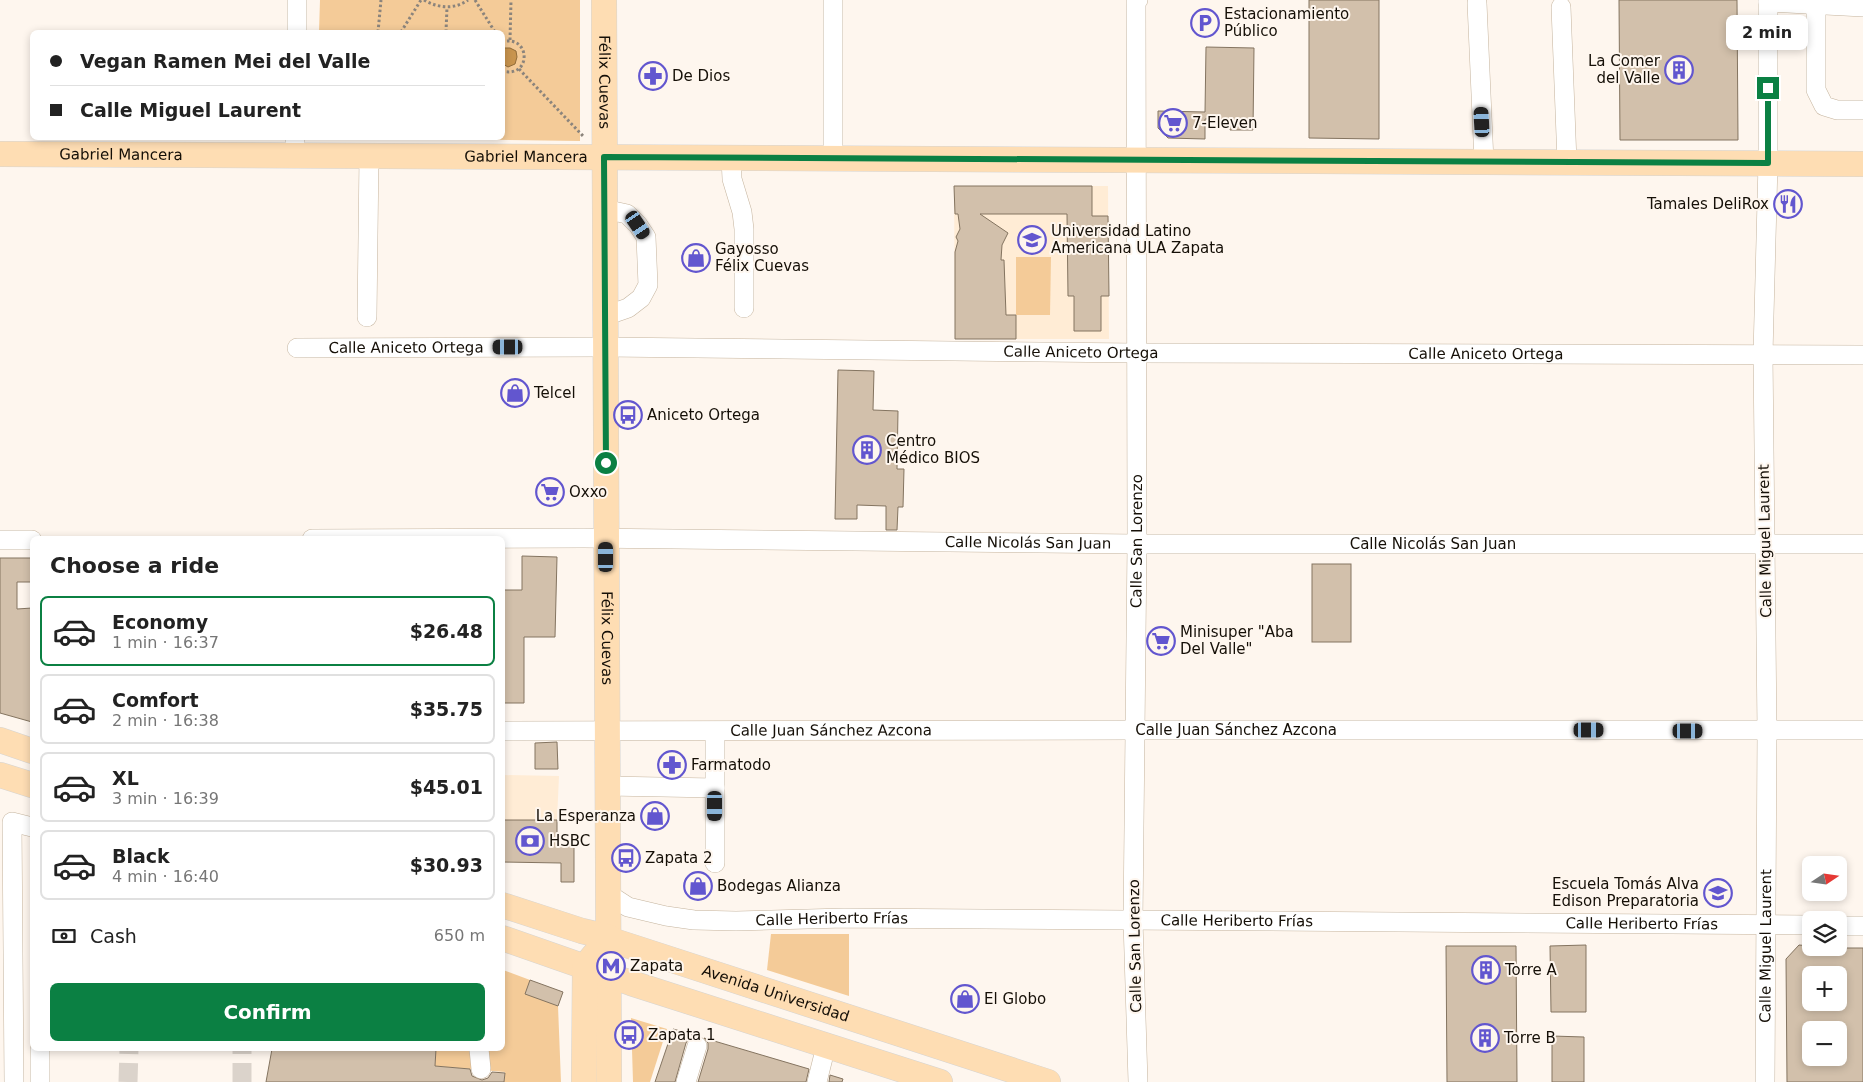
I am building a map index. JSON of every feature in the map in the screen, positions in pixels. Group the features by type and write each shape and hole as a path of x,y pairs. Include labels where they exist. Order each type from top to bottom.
{"main road":[{"name":"Félix Cuevas","path":"604,0 608,1082"},
{"name":"Gabriel Mancera","path":"0,154 295,147 369,156 1863,164"},
{"path":"0,740 30,749"},
{"path":"0,775 30,784"},
{"name":"Avenida Universidad","path":"505,906 1048,1082"},
{"path":"584,1082 581,965 608,938"},
{"path":"505,939 940,1082"}],"street":[{"path":"297,0 297,30"},
{"path":"833,158 834,0"},
{"name":"Calle San Lorenzo","path":"1137,0 1137,544 1133,921 1138,1082"},
{"path":"1768,1 1863,8"},
{"name":"Calle Miguel Laurent","path":"1765,1082 1767,731 1763,354 1768,163 1768,1"},
{"path":"1477,3 1484,162"},
{"path":"1816,5 1816,90 1824,106 1837,110 1863,110"},
{"path":"1561,7 1567,162"},
{"path":"367,317 369,156"},
{"path":"731,158 732,179 742,212 744,229 744,308"},
{"path":"604,209 627,214 646,237 648,285 641,298 628,308 605,316"},
{"name":"Calle Aniceto Ortega","path":"298,348 606,347 1137,353 1863,355"},
{"name":"Calle Nicolás San Juan","path":"505,538 1137,544 1764,542 1863,544"},
{"path":"0,540 30,540"},
{"name":"Calle Juan Sánchez Azcona","path":"505,731 1863,730"},
{"path":"715,732 715,863"},
{"path":"608,786 715,788"},
{"path":"14,1082 7,956 12,822 30,826"},
{"name":"Calle Heriberto Frías","path":"608,894 628,907 694,920 736,921 844,918 1802,925"},
{"path":"1847,926 1863,926"},
{"path":"576,1082 581,965"},
{"path":"686,1082 698,1046"},
{"path":"817,1082 826,1046"},
{"path":"40,1051 40,1082"},
{"path":"479,1051 481,1070"}],"path":[{"path":"378,30 381,0"},
{"path":"402,30 422,0 434,5 447,7 456,6 468,0"},
{"path":"474,0 494,30"},
{"path":"510,40 511,0"},
{"path":"446,30 447,7"},
{"path":"505,41 510,40 519,44 524,52 524,61 519,69 505,71"},
{"path":"519,69 585,138"}],"shaded area":[{"path":"320,0 580,0 580,141 505,140 505,30 319,30"},
{"path":"505,48 516,51 517,57 515,64 508,67 505,65"},
{"name":"Universidad Latino Americana ULA Zapata","path":"954,186 1108,186 1109,339 955,339"},
{"path":"1016,257 1051,257 1050,315 1016,315"},
{"path":"505,775 559,776 557,820 505,820"},
{"path":"771,934 849,934 849,996 767,970"},
{"path":"505,971 530,980 558,1006 561,1082 504,1082 505,1072 435,1066 436,1051 505,1051"},
{"path":"631,1018 667,1029 650,1082 633,1082"}],"building":[{"path":"1309,0 1379,0 1379,139 1309,138"},
{"name":"La Comer del Valle","path":"1619,0 1737,0 1738,140 1620,140"},
{"path":"1206,47 1254,48 1253,130 1230,130 1230,119 1205,119 1205,139 1168,138 1158,128 1158,111 1205,112"},
{"name":"Universidad Latino Americana ULA Zapata","path":"954,186 1092,186 1092,216 1108,216 1109,296 1101,296 1101,331 1074,331 1074,296 1068,296 1067,214 980,214 1008,233 1002,245 1001,260 1004,260 1006,315 1016,315 1016,339 955,339 955,252 958,241 956,237 960,229 958,214 955,214"},
{"name":"Centro Médico BIOS","path":"838,370 874,371 873,410 898,411 897,469 904,469 903,507 898,507 897,530 886,530 886,506 857,505 857,519 835,519"},
{"path":"522,556 557,557 555,637 524,637 524,703 505,703 505,590 522,590"},
{"path":"0,558 30,558 30,582 17,582 17,609 30,608 30,721 0,713"},
{"path":"1312,564 1351,564 1351,642 1312,642"},
{"path":"557,742 558,769 535,769 535,743"},
{"name":"HSBC","path":"505,820 557,820 557,846 574,846 574,882 561,882 561,863 505,862"},
{"name":"Torre A","path":"1586,945 1586,1012 1551,1012 1550,946"},
{"path":"1799,945 1802,945 1802,956 1847,956 1847,948 1863,948 1863,1082 1787,1082 1786,959"},
{"path":"1446,946 1516,946 1517,1082 1447,1082"},
{"path":"530,980 563,992 558,1006 525,994"},
{"path":"673,1029 695,1035 690,1037 686,1043 675,1082 655,1082"},
{"name":"Torre B","path":"1552,1036 1584,1037 1584,1082 1552,1082"},
{"path":"704,1038 809,1069 806,1082 698,1082 708,1049 708,1043"},
{"path":"272,1051 436,1051 435,1066 470,1069 472,1076 482,1080 488,1078 492,1072 505,1073 504,1082 266,1082"},
{"path":"830,1075 843,1079 842,1082 829,1082"}],"tunnel":[{"path":"128,1082 129,1051"},
{"path":"242,1051 242,1082"}],"place":[{"name":"Estacionamiento Público","path":"1205,23"},
{"name":"La Comer del Valle","path":"1679,70"},
{"name":"De Dios","path":"653,76"},
{"name":"7-Eleven","path":"1173,123"},
{"name":"Tamales DeliRox","path":"1788,204"},
{"name":"Universidad Latino Americana ULA Zapata","path":"1032,240"},
{"name":"Gayosso Félix Cuevas","path":"696,258"},
{"name":"Telcel","path":"515,393"},
{"name":"Aniceto Ortega","path":"628,415"},
{"name":"Centro Médico BIOS","path":"867,450"},
{"name":"Oxxo","path":"550,492"},
{"name":"Minisuper \"Aba Del Valle\"","path":"1161,641"},
{"name":"Farmatodo","path":"672,765"},
{"name":"La Esperanza","path":"655,816"},
{"name":"HSBC","path":"530,841"},
{"name":"Zapata 2","path":"626,858"},
{"name":"Bodegas Alianza","path":"698,886"},
{"name":"Escuela Tomás Alva Edison Preparatoria","path":"1718,893"},
{"name":"Zapata","path":"611,966"},
{"name":"Torre A","path":"1486,970"},
{"name":"El Globo","path":"965,999"},
{"name":"Zapata 1","path":"629,1035"},
{"name":"Torre B","path":"1485,1038"}],"route":[{"path":"606,463 604,157 1768,163 1768,88"}]}
